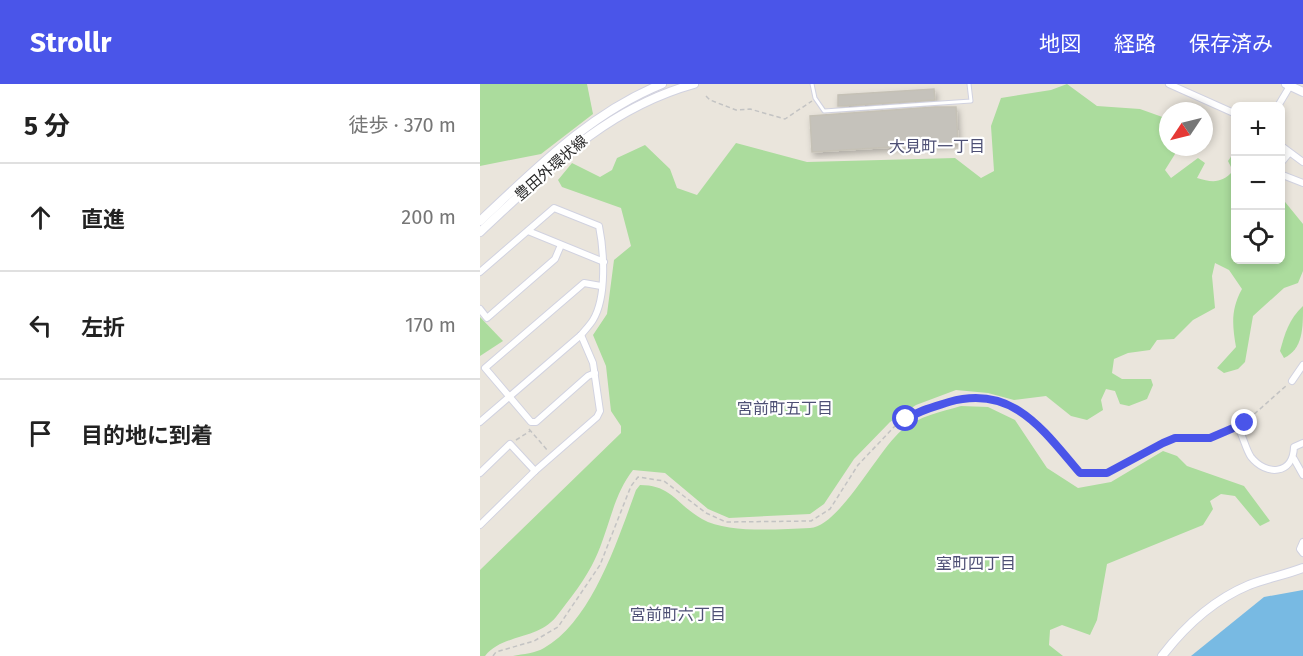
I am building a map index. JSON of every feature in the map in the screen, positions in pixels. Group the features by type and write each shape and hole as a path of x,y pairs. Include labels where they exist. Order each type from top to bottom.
{"main road":[{"path":"1289,85 1303,92"},
{"path":"1162,656 1200,615 1233,593 1275,576 1303,568"}],"street":[{"name":"豊田外環状線","path":"480,221 570,138 622,103 662,84"},
{"name":"豊田外環状線","path":"480,232 574,145 639,105 694,84"},
{"path":"1169,84 1231,112"},
{"path":"1280,102 1289,85"},
{"path":"1285,149 1303,162"},
{"path":"1285,158 1289,153"},
{"path":"1285,176 1303,183"},
{"path":"480,272 554,208 599,226 604,262 594,320 581,335 480,422"},
{"path":"528,231 604,262"},
{"path":"480,309 488,318 555,259 561,245"},
{"path":"595,373 588,376 536,422 531,422 485,368 584,283 601,286"},
{"path":"480,525 535,471 597,417 600,411 595,373 581,335"},
{"path":"1292,381 1303,365"},
{"path":"1238,427 1249,448 1249,454 1256,462 1273,470 1282,469 1294,459"},
{"path":"1303,442 1294,447 1294,459 1303,475"},
{"path":"480,473 510,444 535,471"},
{"path":"1303,542 1300,549 1303,553"}],"lane":[{"path":"812,84 815,98 824,111 972,100 969,84"}],"path":[{"path":"706,96 710,100 736,110 750,109 785,120 815,98"},
{"path":"493,656 496,652 534,641 558,627 600,566 631,486 638,477 664,481 706,513 726,522 811,521 830,509 858,465 894,427 918,411 958,400 988,398 1012,405 1033,419 1080,473 1107,473 1169,441 1210,438 1238,427 1258,413 1292,381"},
{"path":"510,444 530,430"}],"green space":[{"path":"480,84 587,84 593,114 541,154 480,166"},
{"path":"1067,84 1097,106 1140,109 1159,116 1159,156 1174,156 1165,170 1171,178 1198,158 1205,163 1197,178 1208,181 1221,180 1231,173 1231,264 1285,264 1285,202 1303,224 1303,271 1298,283 1284,288 1253,316 1245,362 1238,369 1224,373 1217,368 1236,347 1233,317 1242,289 1229,270 1215,263 1212,276 1215,308 1193,320 1174,339 1157,340 1150,350 1128,353 1114,359 1112,373 1122,379 1151,379 1153,385 1147,399 1129,406 1120,404 1115,391 1106,389 1101,400 1103,410 1087,420 1071,416 1046,396 1014,400 988,393 956,390 916,405 890,422 854,459 824,504 810,514 729,518 708,509 665,473 633,470 621,490 591,567 556,617 539,630 501,644 485,656 480,656 480,570 621,433 621,426 611,411 606,366 593,335 607,314 614,260 631,246 621,208 562,187 558,180 572,163 600,177 612,170 617,158 645,145 670,169 677,188 697,195 736,143 807,162 955,158 981,178 994,171 991,126 1001,98 1051,90"},
{"path":"1303,306 1301,337 1295,349 1284,358 1280,351 1286,332 1294,316"},
{"path":"480,317 503,341 480,356"},
{"path":"961,406 988,407 1015,420 1047,468 1078,488 1111,482 1163,451 1177,456 1187,466 1244,486 1270,521 1260,526 1235,496 1221,494 1210,501 1213,509 1203,525 1107,564 1097,620 1090,635 1062,625 1050,630 1049,645 1063,656 513,656 544,648 576,619 612,554 636,490 640,485 660,488 693,514 713,524 754,530 810,528 822,524 834,515 902,430 923,418"}],"water":[{"path":"1303,590 1303,656 1191,656 1264,597"}],"building":[{"path":"934,89 935,100 838,106 838,95"},
{"path":"956,107 958,143 812,152 810,116"}],"district":[{"name":"大見町一丁目","path":"937,146"},
{"name":"宮前町五丁目","path":"785,408"},
{"name":"室町四丁目","path":"976,563"},
{"name":"宮前町六丁目","path":"678,614"}],"route":[{"path":"906,419 918,411 958,400 988,398 1012,405 1033,419 1080,473 1107,473 1175,438 1210,438 1245,423"}]}
